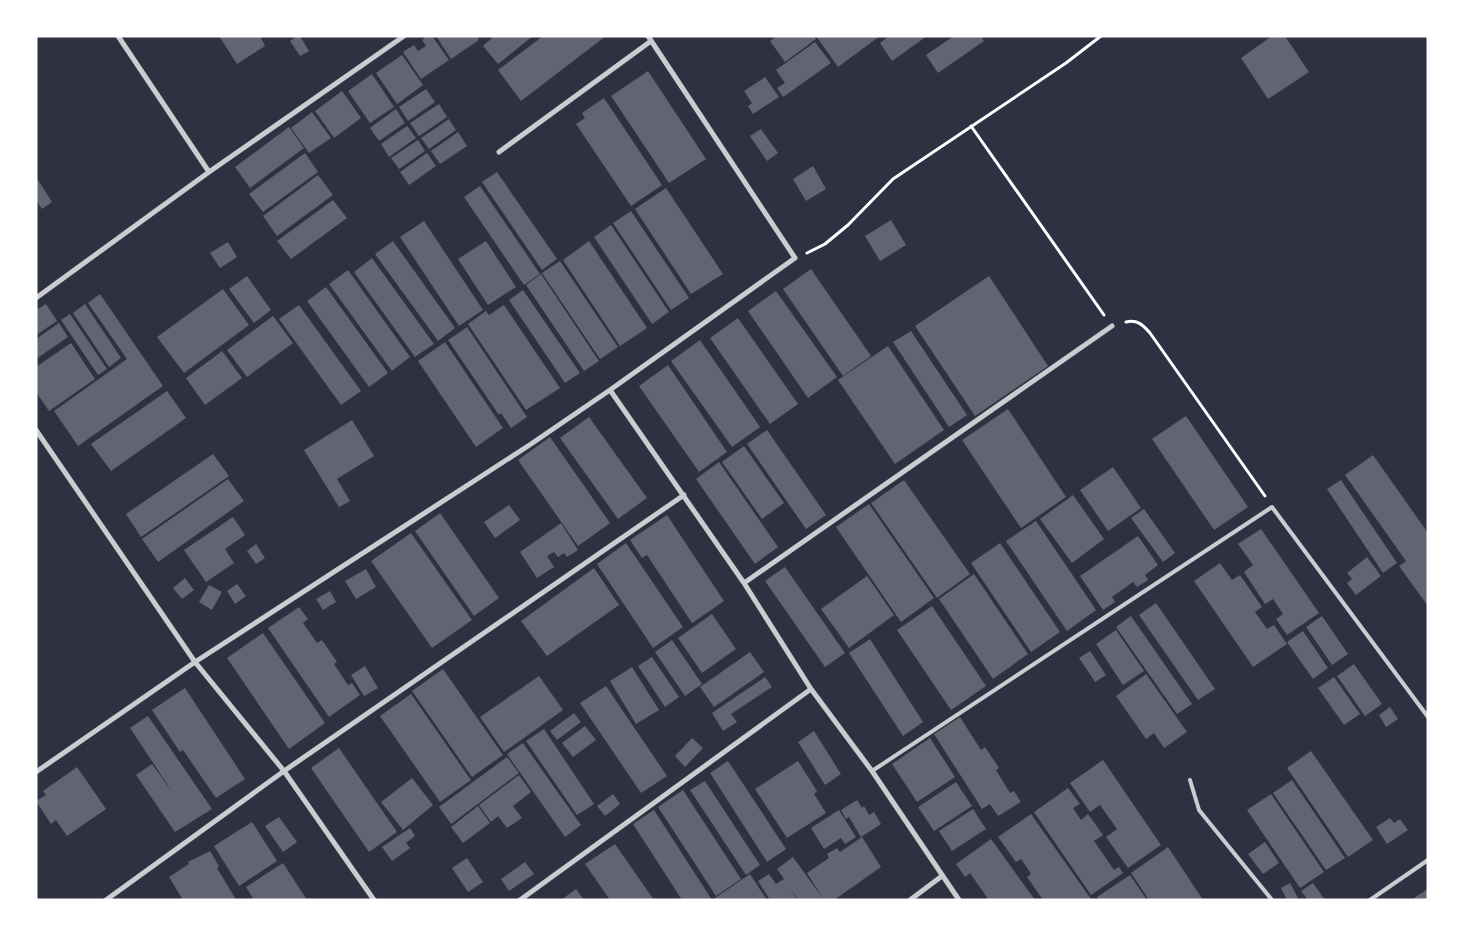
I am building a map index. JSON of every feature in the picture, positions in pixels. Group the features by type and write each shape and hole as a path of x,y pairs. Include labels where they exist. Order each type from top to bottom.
{"street":[{"path":"118,36 209,172"},
{"path":"36,298 209,172 404,36"},
{"path":"36,772 195,662 522,450 610,390 795,258 650,39 499,152"},
{"path":"744,584 1112,326"},
{"path":"610,390 744,584 811,690 872,771 959,900"},
{"path":"36,430 195,662 284,771 374,900"},
{"path":"106,900 284,771 684,495"},
{"path":"520,900 811,690"},
{"path":"910,900 942,876"}],"lane":[{"path":"872,771 1272,507 1428,717"},
{"path":"1423,710 1428,707"},
{"path":"1190,780 1199,810 1272,900"},
{"path":"1370,900 1428,860"}],"path":[{"path":"795,258 826,244 848,226 893,178 1066,63 1101,36"},
{"path":"971,126 1112,326 1132,320 1142,324 1150,333 1272,507"}],"building":[{"path":"219,36 264,36 261,38 265,46 237,64"},
{"path":"300,36 309,51 300,56 290,41"},
{"path":"427,36 432,36 449,60 421,79 403,52 414,45 418,51 426,46 422,40"},
{"path":"436,36 477,36 479,40 451,59"},
{"path":"494,36 533,36 498,64 483,46"},
{"path":"543,36 606,36 521,101 498,70"},
{"path":"777,36 814,36 816,39 785,62 770,41"},
{"path":"816,36 880,36 838,67"},
{"path":"889,36 927,36 892,61 880,43"},
{"path":"954,36 981,36 984,41 938,73 926,55"},
{"path":"1272,36 1285,36 1309,72 1268,99 1241,58"},
{"path":"815,42 831,63 783,97 777,88 785,83 776,70"},
{"path":"402,55 423,85 397,104 376,73"},
{"path":"648,71 706,159 669,183 611,96"},
{"path":"372,74 394,107 370,123 348,91"},
{"path":"765,77 779,97 753,114 748,106 752,103 744,91"},
{"path":"426,89 435,102 408,121 399,107"},
{"path":"342,91 361,118 334,138 315,111"},
{"path":"604,98 662,185 631,206 576,124 585,118 582,113"},
{"path":"439,104 447,117 419,136 410,123"},
{"path":"396,109 405,123 379,141 370,128"},
{"path":"312,112 331,138 309,153 291,128"},
{"path":"449,119 456,130 429,149 421,138"},
{"path":"407,126 416,138 389,157 381,144"},
{"path":"289,127 304,148 250,188 235,167"},
{"path":"761,129 778,153 767,161 750,136"},
{"path":"458,132 467,146 440,164 431,151"},
{"path":"418,140 425,151 399,169 391,158"},
{"path":"305,153 318,172 263,212 249,194"},
{"path":"427,153 436,166 409,185 400,172"},
{"path":"813,166 826,189 806,201 793,179"},
{"path":"497,172 557,259 542,270 482,182"},
{"path":"318,175 333,195 277,236 263,216"},
{"path":"36,177 52,202 42,209 36,200"},
{"path":"480,186 540,274 524,285 464,197"},
{"path":"666,188 723,274 691,294 635,209"},
{"path":"333,200 347,218 291,259 277,241"},
{"path":"631,211 689,298 671,310 613,223"},
{"path":"891,220 906,245 880,261 865,236"},
{"path":"424,221 483,310 459,326 400,237"},
{"path":"611,225 669,312 652,324 594,237"},
{"path":"393,241 455,328 438,341 375,254"},
{"path":"486,241 516,287 488,305 458,259"},
{"path":"589,241 647,328 620,346 563,260"},
{"path":"228,242 237,257 220,268 210,253"},
{"path":"372,258 434,344 415,357 354,272"},
{"path":"560,261 618,347 600,359 542,273"},
{"path":"811,269 871,356 843,376 783,289"},
{"path":"348,270 410,357 392,371 329,284"},
{"path":"541,274 599,361 584,371 526,285"},
{"path":"247,276 271,310 254,323 229,289"},
{"path":"989,276 1048,366 975,416 915,326"},
{"path":"326,287 388,373 369,387 307,301"},
{"path":"223,289 249,325 184,373 157,337"},
{"path":"523,290 580,373 565,383 509,300"},
{"path":"776,291 837,377 808,398 748,311"},
{"path":"100,294 163,386 78,446 54,411 127,359 88,303"},
{"path":"46,304 57,321 36,335 36,310"},
{"path":"85,304 121,358 109,367 73,313"},
{"path":"299,305 361,391 341,405 279,319"},
{"path":"504,305 560,388 526,410 468,324 486,311 489,315"},
{"path":"70,314 107,369 98,375 61,320"},
{"path":"273,316 293,343 247,377 227,350"},
{"path":"738,318 798,404 770,424 710,338"},
{"path":"59,323 68,337 36,359 36,339"},
{"path":"467,327 527,417 511,428 501,413 499,415 448,340"},
{"path":"911,331 967,415 949,427 893,342"},
{"path":"700,340 760,427 732,447 671,361"},
{"path":"445,342 503,428 476,447 418,361"},
{"path":"71,343 95,379 49,411 36,392 36,367"},
{"path":"888,346 944,430 895,464 838,380"},
{"path":"222,351 242,378 205,405 186,378"},
{"path":"668,365 727,452 699,472 639,386"},
{"path":"167,391 186,418 111,471 91,444"},
{"path":"1008,409 1066,497 1021,528 962,440"},
{"path":"1186,416 1248,507 1214,530 1152,439"},
{"path":"589,417 647,498 618,519 560,438"},
{"path":"352,420 374,456 337,479 350,501 339,507 304,450"},
{"path":"767,430 826,515 806,529 747,444"},
{"path":"550,437 610,523 578,546 518,460"},
{"path":"744,446 784,503 762,519 722,462"},
{"path":"213,454 229,476 141,537 126,514"},
{"path":"1373,455 1428,533 1428,606 1399,566 1406,561 1345,475"},
{"path":"719,462 778,547 755,564 696,479"},
{"path":"1113,467 1141,508 1108,531 1080,490"},
{"path":"228,479 244,501 158,562 142,539"},
{"path":"904,480 970,574 937,598 871,503"},
{"path":"1341,480 1397,563 1383,573 1327,489"},
{"path":"1073,495 1104,539 1072,563 1040,519"},
{"path":"869,504 934,598 901,622 836,527"},
{"path":"509,505 520,520 495,538 484,522"},
{"path":"1144,509 1175,553 1163,562 1131,518"},
{"path":"440,513 499,598 474,616 415,531"},
{"path":"667,515 724,601 692,623 647,555 642,558 630,540"},
{"path":"233,517 245,535 225,549 234,563 206,582 184,550"},
{"path":"1036,521 1096,610 1067,631 1006,541"},
{"path":"561,523 578,550 567,557 564,553 558,557 554,552 547,556 554,567 537,578 520,552"},
{"path":"1261,529 1319,613 1287,635 1276,619 1283,614 1273,599 1265,604 1244,572 1253,565 1238,544"},
{"path":"411,533 472,620 432,648 371,561"},
{"path":"1138,536 1158,565 1145,575 1148,580 1137,587 1133,582 1112,597 1115,602 1103,610 1080,576"},
{"path":"626,543 683,627 653,648 597,564"},
{"path":"1000,543 1060,632 1031,652 971,563"},
{"path":"256,544 265,558 256,564 247,551"},
{"path":"1367,557 1381,576 1356,595 1347,583 1352,579 1347,573"},
{"path":"1220,563 1232,580 1240,575 1262,607 1255,612 1267,629 1274,625 1287,644 1253,667 1194,581"},
{"path":"785,567 845,653 825,667 765,581"},
{"path":"594,568 619,605 547,656 521,621"},
{"path":"366,569 376,587 356,599 345,581"},
{"path":"974,574 1028,654 993,679 939,599"},
{"path":"867,576 894,615 849,648 821,609"},
{"path":"185,578 194,590 182,599 173,588"},
{"path":"237,584 246,596 235,604 227,591"},
{"path":"209,585 222,592 212,610 199,602"},
{"path":"330,591 336,602 323,610 316,599"},
{"path":"1156,603 1215,689 1198,700 1139,615"},
{"path":"932,606 986,686 951,710 897,630"},
{"path":"299,607 308,619 303,623 317,643 322,640 337,662 334,664 348,685 352,683 360,695 329,717 268,628"},
{"path":"712,614 736,649 702,673 678,638"},
{"path":"1131,616 1192,704 1177,714 1116,627"},
{"path":"1322,616 1348,654 1332,665 1306,627"},
{"path":"1116,630 1144,671 1123,685 1096,644"},
{"path":"1303,631 1328,668 1313,679 1287,642"},
{"path":"263,633 325,723 289,749 227,658"},
{"path":"870,639 923,722 903,736 849,653"},
{"path":"672,640 702,684 685,696 655,652"},
{"path":"1090,651 1106,675 1095,682 1079,658"},
{"path":"750,652 764,672 714,707 700,687"},
{"path":"652,657 679,697 665,707 638,666"},
{"path":"1354,664 1382,704 1365,716 1337,676"},
{"path":"365,666 378,688 364,696 351,675"},
{"path":"632,667 659,710 636,724 610,681"},
{"path":"443,669 503,755 472,777 412,691"},
{"path":"1146,674 1187,732 1164,748 1154,733 1146,739 1116,696"},
{"path":"539,676 563,710 504,752 480,717"},
{"path":"765,677 772,687 731,714 737,722 723,731 712,713"},
{"path":"1334,677 1360,714 1344,725 1318,688"},
{"path":"606,686 667,776 641,793 580,703"},
{"path":"185,688 245,779 216,798 183,750 180,752 152,710"},
{"path":"411,694 471,780 440,802 380,716"},
{"path":"1390,707 1398,719 1386,727 1379,715"},
{"path":"574,713 581,722 557,740 550,731"},
{"path":"148,716 212,809 175,832 136,775 152,764 173,793 130,728"},
{"path":"960,717 981,750 985,747 999,768 996,770 1010,793 1014,791 1021,802 998,816 990,804 982,809 934,734"},
{"path":"585,726 596,740 573,757 562,743"},
{"path":"544,729 594,804 577,815 526,741"},
{"path":"814,731 841,774 825,785 798,742"},
{"path":"692,738 703,748 685,767 675,756"},
{"path":"930,738 955,777 917,802 892,764"},
{"path":"523,743 581,825 565,837 507,754"},
{"path":"339,748 397,832 369,852 311,768"},
{"path":"1311,751 1373,840 1348,857 1287,768"},
{"path":"507,757 519,773 451,824 439,807"},
{"path":"1103,760 1161,845 1128,868 1106,837 1117,829 1100,805 1090,812 1070,783"},
{"path":"728,761 786,849 767,862 710,773"},
{"path":"798,761 817,791 814,794 826,813 787,838 755,789"},
{"path":"77,767 106,809 67,836 56,820 51,824 36,801 46,795 43,791"},
{"path":"519,775 531,792 513,806 522,818 507,828 498,816 491,822 479,805"},
{"path":"412,778 433,805 403,830 381,802"},
{"path":"1292,780 1345,858 1326,870 1273,793"},
{"path":"705,781 760,865 746,875 690,790"},
{"path":"956,782 972,806 934,831 918,807"},
{"path":"1068,788 1080,804 1073,808 1081,820 1088,814 1103,835 1094,841 1114,870 1119,867 1123,873 1091,895 1034,812"},
{"path":"683,790 741,879 716,896 658,807"},
{"path":"613,794 620,804 605,816 597,806"},
{"path":"1271,794 1324,872 1300,888 1247,810"},
{"path":"857,800 862,808 864,806 869,815 874,812 881,824 861,837 849,817 846,819 841,810"},
{"path":"478,806 490,823 463,843 451,827"},
{"path":"973,809 986,829 952,851 939,831"},
{"path":"654,810 712,900 682,900 633,824"},
{"path":"839,810 856,837 845,844 841,838 824,849 811,828"},
{"path":"1031,814 1090,900 1043,900 1027,877 1031,874 1021,859 1016,862 998,837"},
{"path":"279,817 297,842 283,852 265,826"},
{"path":"1390,818 1394,823 1400,819 1408,830 1387,844 1376,827"},
{"path":"252,822 277,861 239,886 214,846"},
{"path":"410,828 415,836 406,843 410,848 392,861 382,847"},
{"path":"862,837 881,867 834,900 824,900 807,873 829,858 827,854 837,848 840,852"},
{"path":"991,839 1035,900 986,900 988,899 970,873 965,877 956,864"},
{"path":"1265,842 1279,863 1263,874 1248,854"},
{"path":"615,844 654,900 610,900 585,864"},
{"path":"1168,847 1203,900 1149,900 1131,873"},
{"path":"210,851 219,866 217,868 235,898 233,900 183,900 169,877 189,864 188,862"},
{"path":"793,857 824,900 798,900 790,887 797,900 770,900 758,881 769,874 776,884 784,879 777,869"},
{"path":"467,858 483,882 468,892 452,868"},
{"path":"525,862 534,874 509,891 501,879"},
{"path":"283,863 307,900 254,900 246,887"},
{"path":"750,874 767,900 716,900 715,898"},
{"path":"1130,875 1147,900 1099,900 1097,897"},
{"path":"1290,883 1298,898 1295,900 1287,900 1281,888"},
{"path":"1313,883 1325,900 1308,900 1301,891"},
{"path":"576,889 584,900 561,900"},
{"path":"1428,889 1428,900 1415,900 1414,898"}]}
